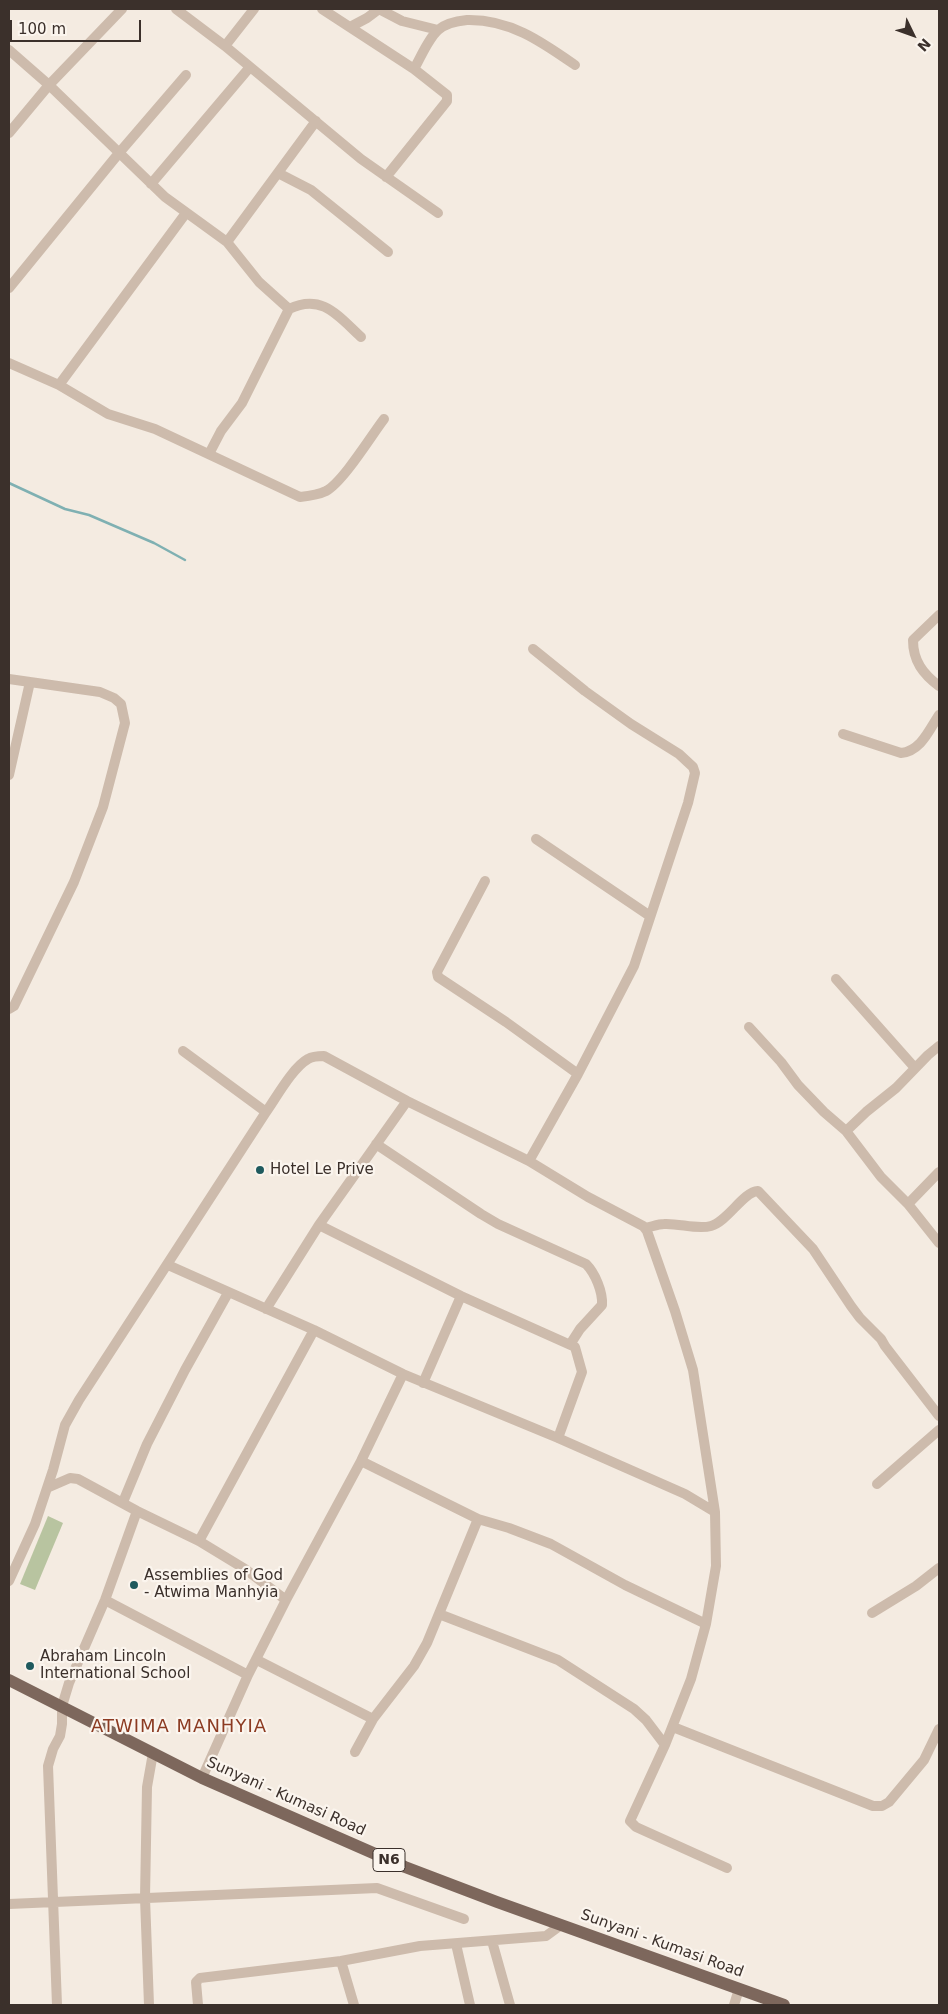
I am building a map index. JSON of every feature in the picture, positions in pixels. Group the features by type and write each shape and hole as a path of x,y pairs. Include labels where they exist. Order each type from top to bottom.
{"main road":[{"name":"Sunyani - Kumasi Road","path":"9,1680 202,1778 405,1867 784,2005"}],"street":[{"path":"9,133 49,85 122,9"},
{"path":"176,9 225,46 386,177 438,213"},
{"path":"225,46 254,9"},
{"path":"322,9 414,69 447,95 447,102 386,177"},
{"path":"350,27 368,18 379,9 402,21 438,30"},
{"path":"414,69 438,30 446,25 461,21 476,20 506,25 536,38 576,65"},
{"path":"9,50 49,85 165,198 227,242 255,278 289,310"},
{"path":"151,184 250,67"},
{"path":"9,288 119,153 186,75"},
{"path":"227,242 316,120"},
{"path":"278,173 310,190 388,252"},
{"path":"59,385 186,213"},
{"path":"208,454 221,431 242,403 289,310 301,303 316,303 334,313 361,337"},
{"path":"9,362 59,385 108,414 155,429 300,497 315,496 327,491 338,481 384,419"},
{"path":"939,615 913,640 913,654 925,676 939,686"},
{"path":"529,1161 578,1074 634,966 694,780 693,767 679,754 631,724 584,691 533,649"},
{"path":"9,679 100,692 114,698 121,704 125,723 103,807 74,882 14,1006 9,1009"},
{"path":"9,775 30,682"},
{"path":"843,734 901,753 907,752 915,750 939,715"},
{"path":"536,839 650,916"},
{"path":"485,880 437,972 438,977 506,1022 578,1074"},
{"path":"836,979 915,1068"},
{"path":"749,1027 781,1062 798,1085 824,1112 846,1131 881,1177 908,1204 939,1243"},
{"path":"846,1131 896,1088 939,1046"},
{"path":"183,1052 266,1112"},
{"path":"9,1581 35,1524 65,1425 135,1312 168,1265 266,1112 306,1060 314,1056 324,1056 407,1101 529,1161 645,1228 675,1311 693,1370 715,1512 716,1566 706,1624 691,1679 665,1745 630,1821 636,1827 727,1868"},
{"path":"266,1309 319,1225 407,1101"},
{"path":"376,1144 498,1224 586,1264 594,1274 603,1300 602,1305 580,1329 571,1343"},
{"path":"908,1204 939,1172"},
{"path":"645,1228 664,1224 712,1226 751,1193 758,1191 813,1249 860,1318 881,1339 939,1416"},
{"path":"319,1225 461,1296 571,1343 578,1354 582,1372 558,1438"},
{"path":"168,1265 314,1330 423,1383 558,1438 685,1494 715,1512"},
{"path":"123,1502 147,1444 228,1293"},
{"path":"423,1383 461,1296"},
{"path":"198,1541 314,1330"},
{"path":"202,1778 248,1675 361,1461 403,1374"},
{"path":"877,1484 939,1430"},
{"path":"361,1461 478,1519 509,1528 550,1544 626,1585 706,1624"},
{"path":"47,1488 70,1478 78,1479 198,1541 245,1570 286,1600"},
{"path":"58,2005 48,1766 60,1736 62,1706 69,1683 105,1600 138,1511"},
{"path":"355,1752 373,1719 414,1666 439,1614 478,1519"},
{"path":"872,1613 916,1586 939,1568"},
{"path":"105,1600 248,1675"},
{"path":"439,1614 558,1660 634,1708 665,1745"},
{"path":"257,1660 373,1719"},
{"path":"672,1728 873,1806 882,1806 889,1802 924,1760 939,1729"},
{"path":"149,2005 146,1898 146,1787 154,1753"},
{"path":"9,1904 377,1888 464,1919"},
{"path":"198,2005 196,1982 200,1978 341,1962 420,1946 546,1936 560,1925"},
{"path":"492,1941 510,2005"},
{"path":"456,1944 470,2005"},
{"path":"341,1962 354,2005"},
{"path":"734,2005 739,1990"}],"green space":[{"path":"48,1516 63,1523 35,1590 20,1584"}],"waterway":[{"path":"9,483 65,509 89,515 154,543 185,560"}],"place":[{"name":"Hotel Le Prive","path":"260,1170"},
{"name":"Assemblies of God - Atwima Manhyia","path":"134,1585"},
{"name":"Abraham Lincoln International School","path":"30,1666"}],"district":[{"name":"ATWIMA MANHYIA","path":"179,1727"}]}
